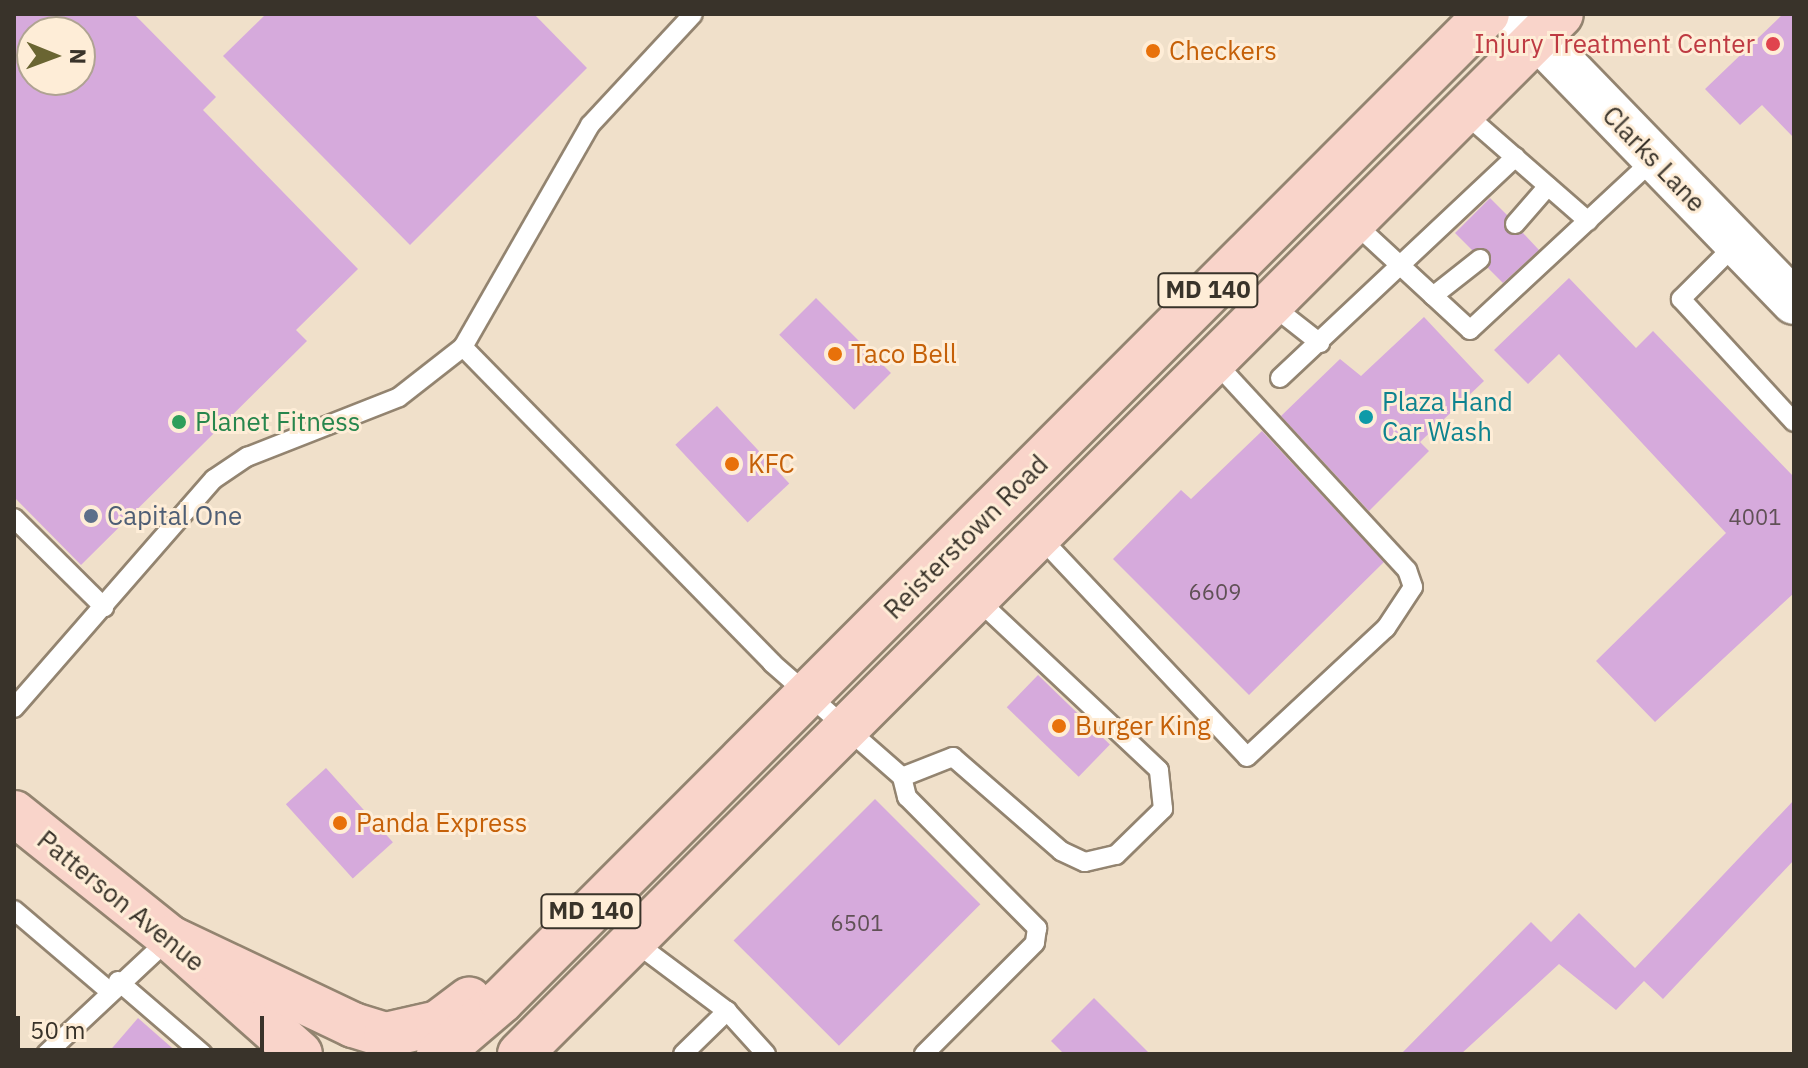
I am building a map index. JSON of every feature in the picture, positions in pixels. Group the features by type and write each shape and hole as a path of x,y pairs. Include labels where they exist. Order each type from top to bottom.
{"main road":[{"name":"Reisterstown Road","path":"439,1054 501,1001 1131,366 1487,14"},
{"name":"Reisterstown Road","path":"520,1054 842,726 976,598 1037,533 1461,110 1537,22"},
{"path":"1037,533 1033,501 1100,429 1131,366"},
{"name":"Patterson Avenue","path":"14,813 170,938 300,1054"},
{"path":"170,938 353,1025 402,1035 456,1013 563,911 679,821"}],"street":[{"name":"Clarks Lane","path":"1537,22 1654,159 1736,244 1788,285"}],"lane":[{"path":"14,708 214,479 259,451 399,397 463,347 596,116 693,14"},
{"path":"1461,110 1588,221"},
{"path":"1280,378 1403,267 1515,157"},
{"path":"1351,220 1470,330 1654,159"},
{"path":"1515,224 1548,186"},
{"path":"1736,244 1681,299 1794,422"},
{"path":"1433,296 1480,259"},
{"path":"1268,302 1320,343"},
{"path":"463,347 842,726 902,777 907,797 1037,928 1035,943 924,1054"},
{"path":"1037,533 1247,757 1386,628 1413,587 1407,570 1212,360"},
{"path":"14,518 104,607"},
{"path":"902,777 953,757 1061,851 1085,862 1116,855 1163,809 1159,770 976,598"},
{"path":"14,910 203,1054"},
{"path":"46,1054 113,985 170,938"},
{"path":"632,940 727,1011 766,1054"},
{"path":"683,1054 727,1011"}],"building":[{"path":"14,14 134,14 216,97 203,110 358,269 296,330 307,341 81,565 14,497"},
{"path":"266,14 534,14 587,68 410,245 223,56"},
{"name":"Injury Treatment Center","path":"1783,14 1794,14 1794,138 1762,105 1740,125 1705,89"},
{"path":"1490,198 1507,215 1507,232 1523,233 1539,250 1503,283 1488,268 1489,251 1472,250 1455,233"},
{"path":"1569,278 1636,348 1653,331 1794,477 1794,593 1655,722 1596,661 1726,533 1559,354 1528,384 1494,350"},
{"name":"Taco Bell","path":"816,298 891,373 854,410 779,335"},
{"name":"Plaza Hand Car Wash","path":"1424,317 1484,381 1420,442 1429,451 1369,511 1281,416 1340,359 1361,376"},
{"name":"KFC","path":"717,406 789,484 748,522 675,445"},
{"path":"1262,431 1384,562 1249,695 1113,559 1181,490 1191,499"},
{"name":"Burger King","path":"1038,675 1110,744 1079,777 1007,707"},
{"name":"Panda Express","path":"326,768 393,842 353,878 286,804"},
{"path":"875,799 980,904 839,1046 734,940"},
{"path":"1794,800 1794,860 1663,999 1644,981 1616,1010 1559,964 1461,1054 1401,1054 1531,922 1551,942 1579,913 1635,968"},
{"path":"1094,998 1150,1054 1064,1054 1051,1041"},
{"path":"138,1018 179,1054 107,1054"}],"place":[{"name":"Injury Treatment Center","path":"1773,44"},
{"name":"Checkers","path":"1153,51"},
{"name":"Taco Bell","path":"835,354"},
{"name":"Plaza Hand Car Wash","path":"1366,417"},
{"name":"Planet Fitness","path":"179,422"},
{"name":"KFC","path":"732,464"},
{"name":"Capital One","path":"91,516"},
{"name":"Burger King","path":"1059,726"},
{"name":"Panda Express","path":"340,823"}]}
